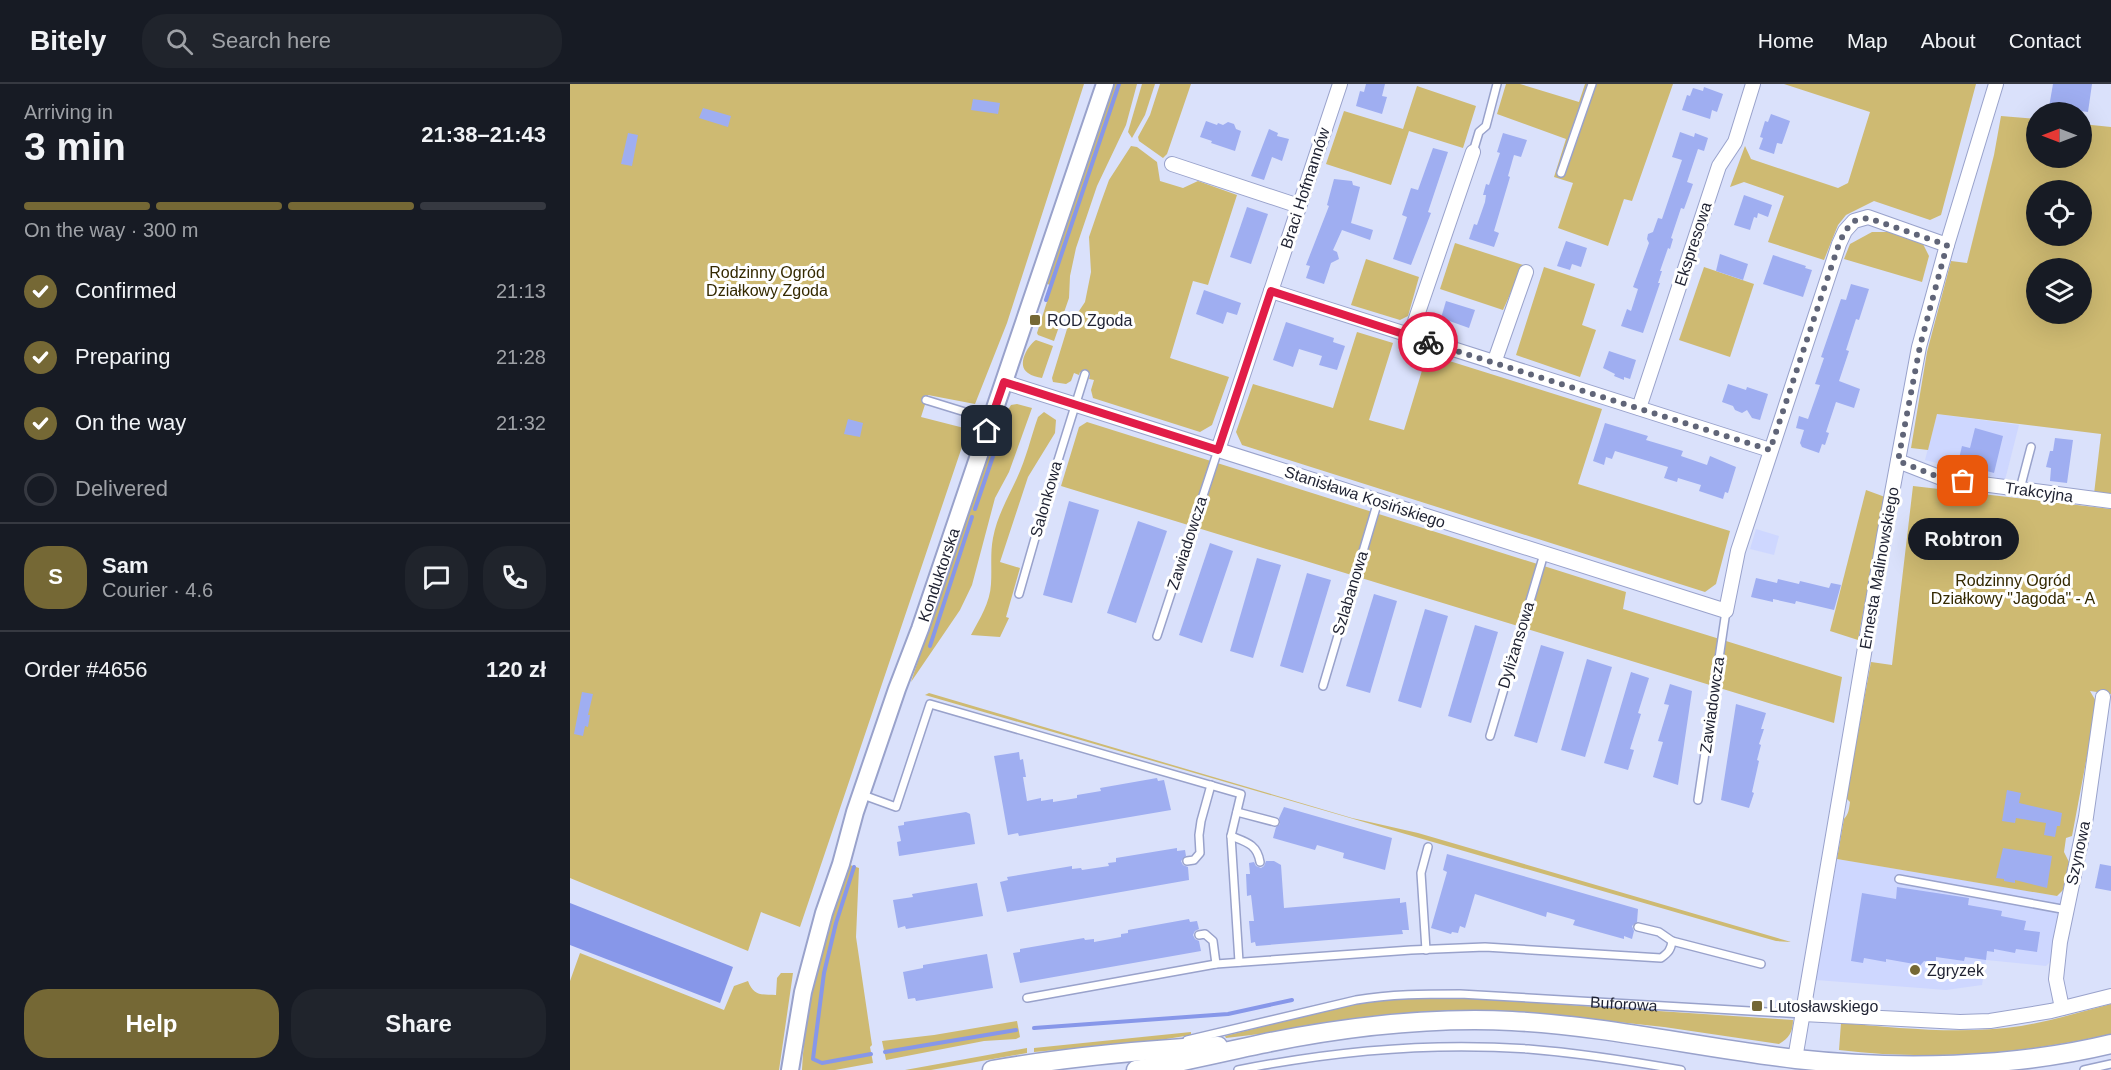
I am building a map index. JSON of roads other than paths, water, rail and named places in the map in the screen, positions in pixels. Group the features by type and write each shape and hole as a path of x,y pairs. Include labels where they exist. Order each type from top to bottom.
{"main road":[{"name":"Buforowa","path":"992,1070 1029,1063 1142,1050 1261,1044 1394,1025 1436,1022 1509,1021 1560,1025 1609,1031 1794,1064 1946,1064 2033,1057 2111,1044"},
{"name":"Buforowa","path":"1136,1070 1198,1059 1261,1044"}],"street":[{"name":"Konduktorska","path":"790,1070 803,992 815,944 861,795 920,629 1105,84"},
{"name":"Braci Hofmannów","path":"1218,450 1340,84"},
{"name":"Ekspresowa","path":"1639,408 1719,166 1735,142 1753,84"},
{"name":"Ernesta Malinowskiego","path":"1794,1064 1920,346 1947,245 1996,84"},
{"path":"1410,336 1473,152"},
{"path":"1172,164 1299,206"},
{"path":"1726,611 1738,551 1845,231 1854,221 1868,218 1947,245"},
{"path":"1494,363 1526,272"},
{"path":"1271,291 1770,450"},
{"name":"Stanisława Kosińskiego","path":"1004,382 1726,611"},
{"name":"Trakcyjna","path":"1898,461 1944,479 2111,501"},
{"name":"Szynowa","path":"2062,1008 2056,972 2086,817 2103,697"},
{"name":"Buforowa","path":"1803,1014 1974,1022 2007,1019 2111,996"}],"lane":[{"path":"1473,152 1479,132 1486,126 1497,84"},
{"path":"1561,173 1592,84"},
{"name":"Salonkowa","path":"1019,594 1085,374"},
{"path":"926,400 991,420"},
{"path":"2020,489 2031,447"},
{"name":"Zawiadowcza","path":"1157,636 1218,450"},
{"name":"Szlabanowa","path":"1323,686 1378,501"},
{"name":"Dyliżansowa","path":"1490,736 1544,554"},
{"name":"Zawiadowcza","path":"1698,800 1726,611"},
{"path":"861,795 896,807 930,704 1241,794 1231,836 1239,962"},
{"path":"1187,861 1194,860 1200,853 1201,820 1211,785"},
{"path":"1237,812 1275,822"},
{"path":"1231,836 1250,843 1256,848 1260,862"},
{"path":"1426,950 1420,873 1428,847"},
{"path":"1899,879 2067,910"},
{"path":"1638,927 1659,932 1672,941 1761,964"},
{"path":"1199,935 1205,934 1214,941 1216,964"},
{"path":"1028,998 1216,964 1485,947 1660,958 1671,948 1672,941"},
{"name":"Buforowa","path":"1142,1050 1377,996 1472,995 1803,1014"},
{"path":"1238,1070 1298,1058 1368,1050 1451,1047 1527,1049 1611,1058 1681,1070"},
{"path":"2084,1070 2111,1064"}],"water":[{"path":"570,903 733,967 720,1003 570,945"}],"waterway":[{"path":"1046,300 1119,84"},
{"path":"975,509 1006,418"},
{"path":"930,646 972,517"},
{"path":"854,867 836,923 824,973 813,1059 822,1063 871,1054"},
{"path":"1034,1028 1228,1014 1292,1000"},
{"path":"885,1052 1016,1030"}],"place":[{"name":"ROD Zgoda","path":"1035,320"},
{"name":"Robtron","path":"1963,481"},
{"name":"Zgryzek","path":"1915,970"},
{"name":"Lutosławskiego","path":"1757,1006"}],"park label":[{"name":"Rodzinny Ogród Działkowy Zgoda","path":"767,281"},
{"name":"Rodzinny Ogród Działkowy \"Jagoda\" - A","path":"2013,589"}]}
